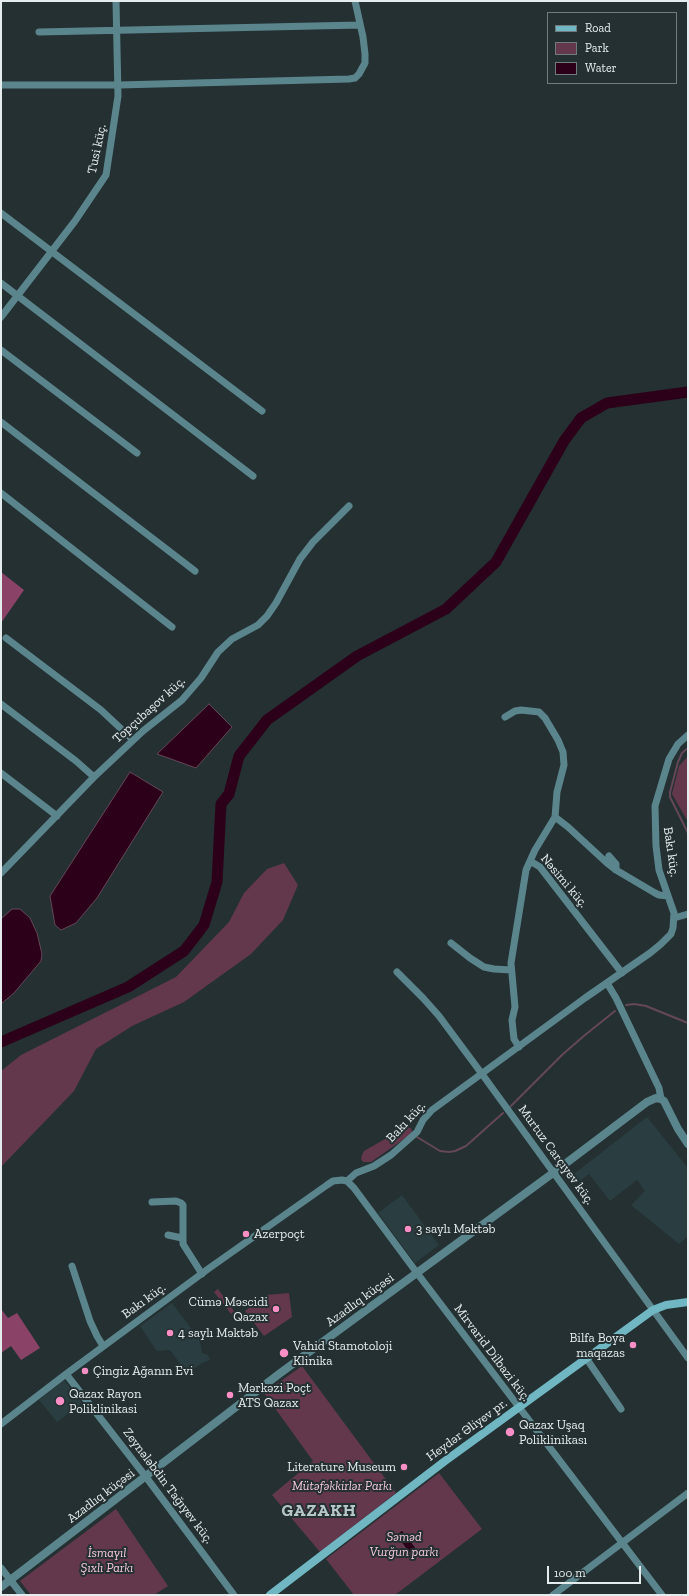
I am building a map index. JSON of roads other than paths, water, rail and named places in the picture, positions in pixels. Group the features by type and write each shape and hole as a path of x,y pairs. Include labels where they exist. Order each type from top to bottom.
{"main road":[{"name":"Heydər Əliyev pr.","path":"270,1595 381,1508 653,1310 688,1302"}],"street":[{"name":"Tusi küç.","path":"1,317 75,221 106,175 119,85 116,1"},
{"path":"1,85 119,85 355,78 359,74 364,63 365,54 355,1"},
{"path":"39,32 360,25"},
{"path":"1,213 52,250 262,411"},
{"path":"1,283 253,476"},
{"path":"1,350 136,453"},
{"path":"1,422 194,571"},
{"path":"1,493 172,627"},
{"name":"Topçubaşov küç.","path":"1,873 94,777 133,740 182,700 201,678 218,652 232,639 258,625 276,602 300,559 313,542 349,506"},
{"path":"6,638 100,710 133,740"},
{"path":"1,704 76,761 94,777"},
{"path":"505,717 515,711 521,710 539,712 545,718 558,740 563,752 564,765 557,792 555,817 616,870 659,895 668,896"},
{"name":"Bakı küç.","path":"1,1424 103,1346 327,1185 337,1180 347,1181 356,1173 374,1166 400,1148 416,1132 426,1116 432,1110 622,973 661,944 671,934 674,918 672,904 661,879 657,856 654,820 655,806 669,759 678,744 688,735"},
{"path":"1,773 57,816"},
{"name":"Nəsimi küç.","path":"555,817 530,861 540,867 622,973"},
{"path":"609,856 616,864 616,870"},
{"path":"519,1047 514,1039 512,1020 515,1007 511,970 512,951 526,870 530,861"},
{"path":"674,918 688,914"},
{"path":"451,943 484,967 511,970"},
{"name":"Murtuz Carçıyev küç.","path":"398,972 435,1012 482,1074 688,1358"},
{"path":"608,983 659,1088 661,1098 686,1139"},
{"name":"Azadlıq küçəsi","path":"1,1587 279,1374 553,1173 647,1102 656,1098 661,1098"},
{"name":"Mirvarid Dilbazi küç.","path":"347,1181 354,1188 518,1407 662,1595"},
{"path":"152,1202 181,1202 184,1208 182,1238 184,1249 202,1274"},
{"path":"168,1235 182,1238"},
{"path":"72,1266 90,1321 96,1336 103,1346"},
{"path":"586,1358 621,1409"},
{"name":"Zeynələbdin Tağıyev küç.","path":"66,1374 146,1477 234,1595"},
{"path":"553,1595 688,1493"},
{"path":"1,1568 22,1595"}],"water":[{"path":"209,704 232,727 196,768 157,754"},
{"path":"130,772 163,792 97,898 76,923 61,930 55,925 50,896"},
{"path":"12,909 20,909 30,918 37,933 42,954 41,961 14,993 1,1004 1,919"},
{"path":"402,1530 416,1548 409,1553 396,1535"}],"waterway":[{"path":"1,1042 128,987 184,951 204,925 217,882 221,804 229,794 239,756 267,720 357,656 446,609 496,562 564,441 581,418 607,403 688,392"},
{"path":"688,748 682,753 678,762 670,792 670,797 688,833"},
{"path":"626,1005 634,1004 646,1006 688,1023"},
{"path":"511,1106 563,1054 615,1011"},
{"path":"417,1137 440,1151 455,1151 466,1146 503,1113"}],"place":[{"name":"3 saylı Məktəb","path":"408,1229"},
{"name":"Azerpoçt","path":"246,1234"},
{"name":"Cümə Məscidi Qazax","path":"276,1309"},
{"name":"4 saylı Məktəb","path":"170,1333"},
{"name":"Bilfa Boya maqazas","path":"633,1345"},
{"name":"Vahid Stamotoloji Klinika","path":"284,1353"},
{"name":"Çingiz Ağanın Evi","path":"85,1371"},
{"name":"Mərkəzi Poçt ATS Qazax","path":"230,1395"},
{"name":"Qazax Rayon Poliklinikasi","path":"60,1401"},
{"name":"Qazax Uşaq Poliklinikası","path":"510,1432"},
{"name":"Literature Museum","path":"404,1467"}],"district":[{"name":"GAZAKH","path":"319,1511"}],"park label":[{"name":"Mütəfəkkirlər Parkı","path":"342,1486"},
{"name":"Səməd Vurğun parkı","path":"404,1544"},
{"name":"İsmayıl Şıxlı Parkı","path":"107,1560"}]}
